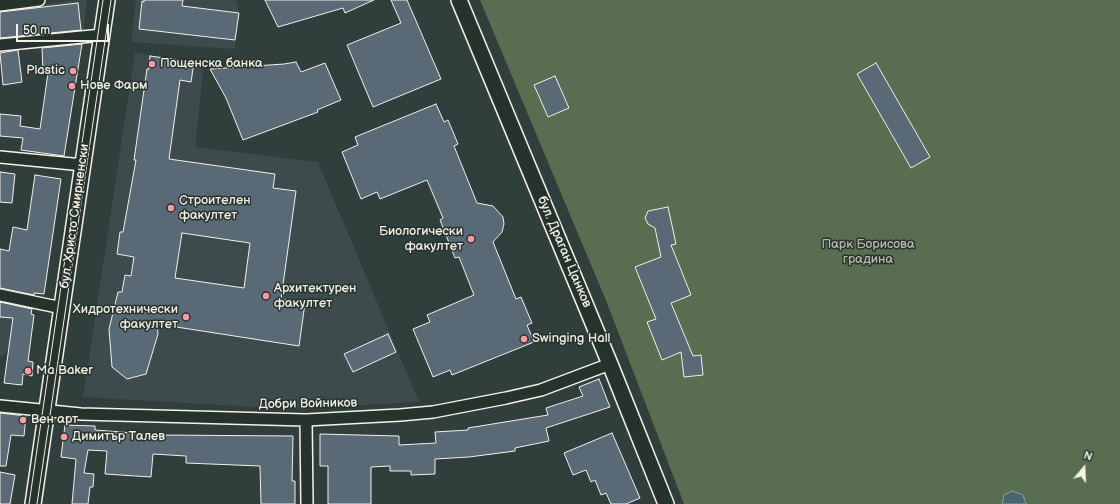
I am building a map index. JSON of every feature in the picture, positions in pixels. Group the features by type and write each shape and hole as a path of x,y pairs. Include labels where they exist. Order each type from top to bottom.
{"street":[{"path":"1,0 0,5 39,0"},
{"name":"бул. Христо Смирненски","path":"33,504 107,0"},
{"name":"бул. Драган Цанков","path":"459,0 610,364 666,504"},
{"path":"0,45 102,35"},
{"path":"0,157 83,165"},
{"path":"0,295 62,308"},
{"name":"Добри Войников","path":"0,406 81,414 306,420 400,415 468,406 541,390 610,364"},
{"path":"306,420 306,504"}],"shaded area":[{"path":"76,0 87,0 83,34 0,43 0,10"},
{"path":"136,0 236,0 239,13 235,49 131,42"},
{"path":"135,53 204,64 195,147 318,162 419,402 289,409 83,397"},
{"path":"0,301 32,306 31,314 34,315 28,355 5,352 4,356 0,356"}],"green space":[{"name":"Парк Борисова градина","path":"480,0 1120,0 1120,504 684,504 607,303"}],"water":[{"path":"1012,491 1023,495 1026,504 1002,504 1004,495"}],"building":[{"path":"144,0 183,0 182,6 239,13 235,40 139,29 142,1 144,2"},
{"path":"265,0 374,0 345,13 343,8 278,27"},
{"path":"391,0 407,0 441,79 373,107 347,45 401,23"},
{"path":"78,3 81,30 0,38 0,12"},
{"path":"82,44 64,156 21,150 23,138 0,136 0,114 21,116 20,126 40,129 48,73 43,72 42,48"},
{"path":"18,50 22,82 3,85 0,53"},
{"path":"150,56 194,62 191,82 180,80 169,159 275,174 273,188 296,191 281,299 305,303 299,346 157,324 158,334 146,374 127,379 112,367 109,329 118,292 122,292 125,275 131,276 134,257 117,254 120,232 123,232 136,160 134,160 147,69 149,69","holes":["182,233 250,243 244,288 175,278"]},
{"path":"296,62 301,72 325,63 341,100 317,110 318,112 243,140 226,98 210,69"},
{"path":"876,63 930,157 911,168 857,74"},
{"path":"555,76 569,108 548,117 534,85"},
{"name":"Биологически факултет","path":"436,104 444,122 448,120 458,144 454,146 477,203 493,206 503,217 504,224 502,232 493,242 516,299 521,297 532,323 527,325 534,342 452,375 450,370 433,377 413,329 430,322 427,315 474,295 459,257 455,258 440,220 443,218 427,180 380,199 377,192 361,199 342,152 358,145 355,137"},
{"path":"0,172 15,174 12,203 0,202"},
{"path":"35,175 61,179 44,294 34,293 34,295 0,288 0,249 9,251 13,227 27,230"},
{"path":"668,207 676,244 671,245 691,295 671,303 693,356 701,355 703,375 684,377 681,352 662,360 647,322 656,319 635,267 661,257 655,228 648,224 645,218 648,211"},
{"path":"0,302 32,309 31,314 34,315 28,361 33,362 32,376 23,374 22,385 4,383 13,318 0,317"},
{"path":"388,334 396,352 353,372 344,354"},
{"path":"599,379 610,407 546,428 549,441 515,448 515,451 469,457 435,459 435,474 411,475 411,471 390,471 390,466 371,467 371,504 328,504 328,466 320,466 320,434 399,436 399,445 436,443 435,432 468,430 468,428 548,415 546,408 583,396 579,387"},
{"path":"0,413 26,416 24,436 11,435 6,466 0,466"},
{"path":"65,425 95,426 95,430 159,435 293,436 292,481 295,481 295,504 261,504 260,466 186,463 186,456 153,454 151,477 105,474 107,451 88,450 84,473 94,474 93,487 90,487 88,504 72,504 76,459 61,457"},
{"path":"612,433 640,498 626,504 611,504 606,493 601,495 595,480 591,482 586,470 573,475 564,453"},
{"path":"0,472 15,475 10,504 0,504"}],"tram line":[{"path":"29,504 103,0"},
{"path":"37,504 111,0"}],"place":[{"name":"Пощенска банка","path":"152,64"},
{"name":"Plastic","path":"73,71"},
{"name":"Нове Фарм","path":"72,86"},
{"name":"Строителен факултет","path":"171,208"},
{"name":"Биологически факултет","path":"471,239"},
{"name":"Архитектурен факултет","path":"266,296"},
{"name":"Хидротехнически факултет","path":"186,317"},
{"name":"Swinging Hall","path":"524,339"},
{"name":"Ma Baker","path":"28,371"},
{"name":"Вен арт","path":"23,420"},
{"name":"Димитър Талев","path":"64,437"}]}
